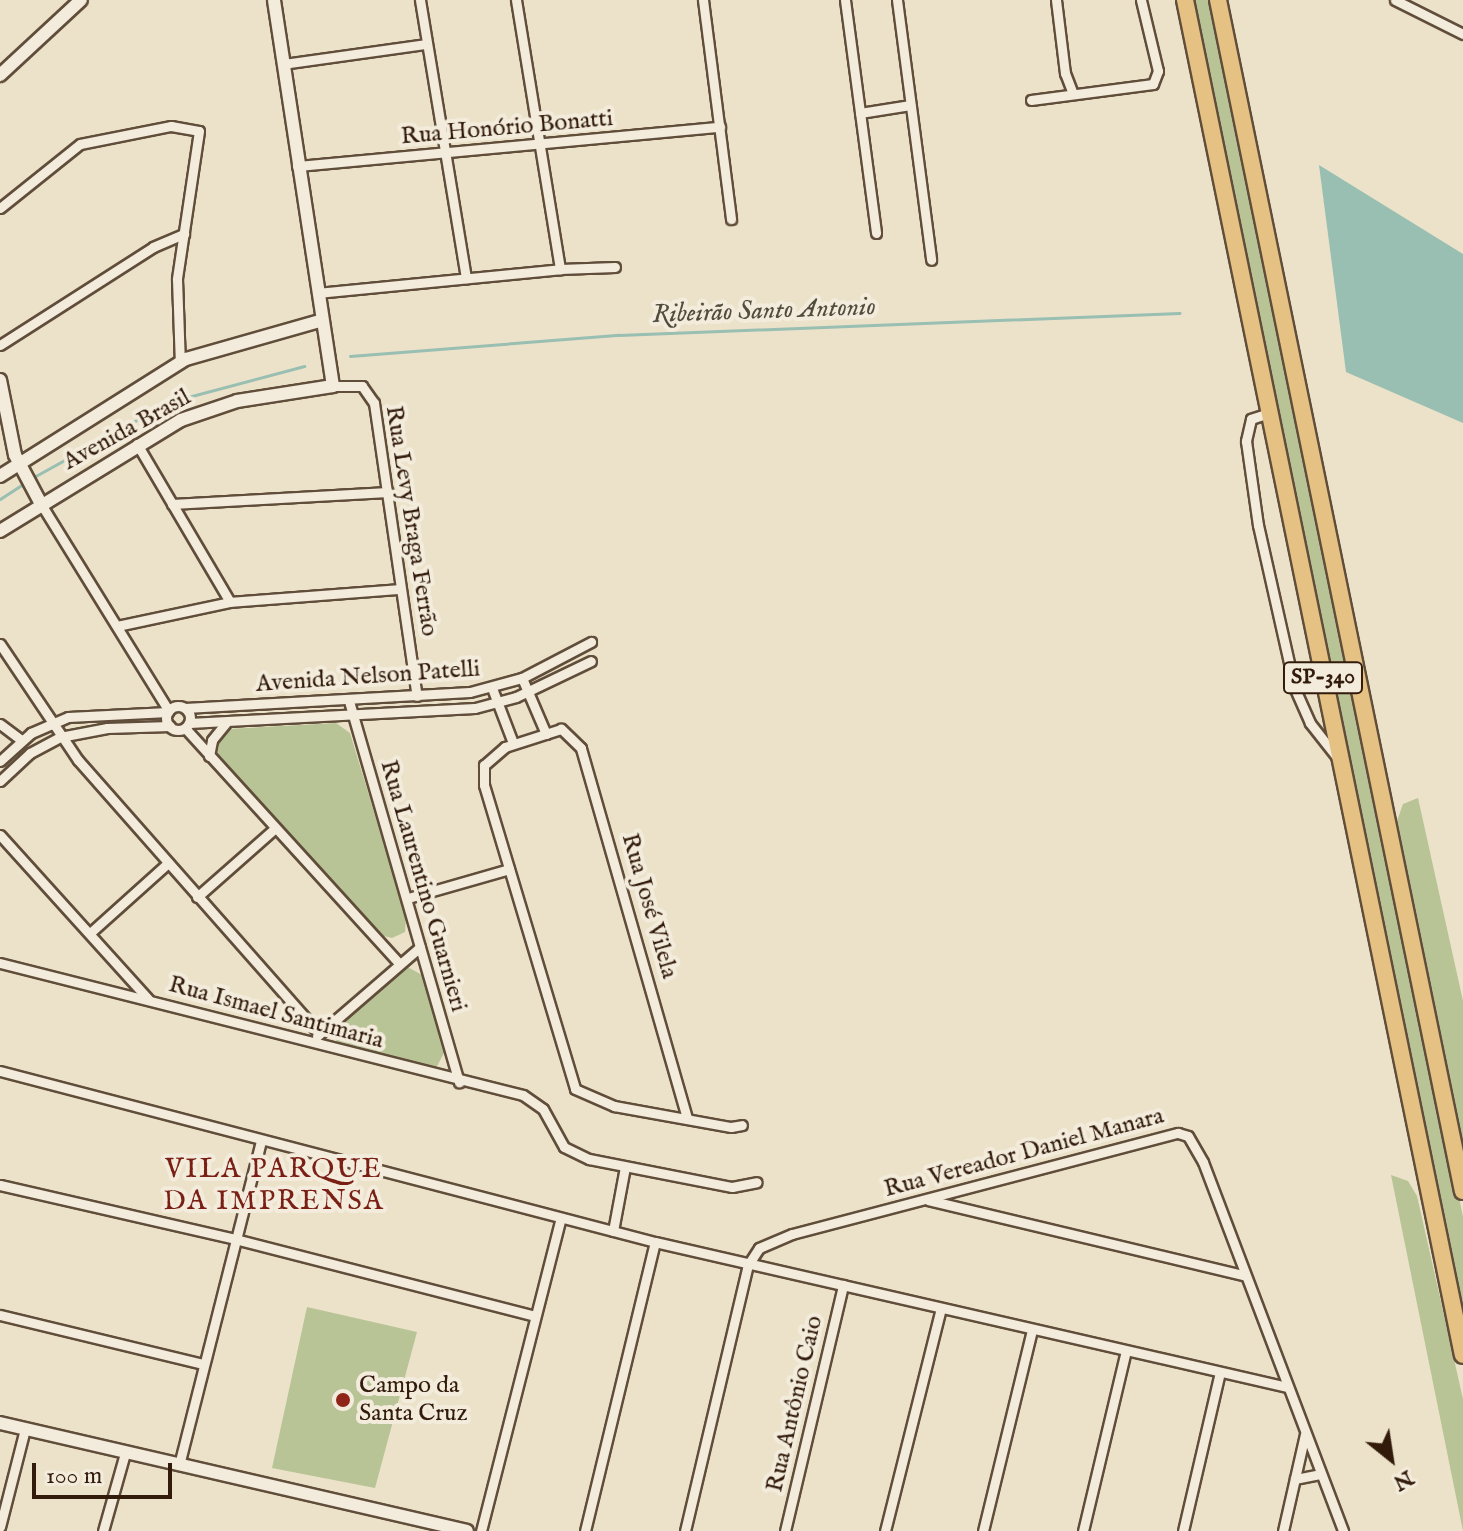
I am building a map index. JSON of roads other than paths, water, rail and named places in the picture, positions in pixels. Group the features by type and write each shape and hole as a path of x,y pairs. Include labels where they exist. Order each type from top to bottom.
{"highway":[{"name":"SP-340","path":"1185,0 1463,1355"},
{"name":"SP-340","path":"1218,0 1463,1191"}],"main road":[{"path":"0,75 81,0"},
{"path":"274,0 319,321 333,386"},
{"name":"Avenida Brasil","path":"0,476 21,467 180,363 319,321"},
{"path":"0,380 21,467 40,502"},
{"name":"Avenida Brasil","path":"0,531 40,502 137,444 219,405 333,386"},
{"path":"0,1423 467,1531"}],"street":[{"path":"420,0 442,155 466,278"},
{"path":"516,0 536,146 560,269"},
{"path":"703,0 731,219"},
{"path":"845,0 876,233"},
{"path":"897,0 931,260"},
{"path":"1056,0 1065,73 1072,91"},
{"path":"1031,100 1072,91 1137,90 1156,81 1141,0"},
{"path":"1395,0 1463,34"},
{"path":"283,64 426,44"},
{"path":"860,113 910,105"},
{"path":"0,208 80,144 190,126 199,131 201,143 177,279 180,363"},
{"name":"Rua Honório Bonatti","path":"297,166 720,127"},
{"path":"0,345 153,247 184,234"},
{"path":"317,293 560,269 615,267"},
{"name":"Rua Levy Braga Ferrão","path":"333,386 359,385 371,395 417,696"},
{"path":"1269,413 1251,419 1247,431 1258,525 1295,689 1310,723 1341,762"},
{"path":"137,444 230,602"},
{"path":"172,504 388,492"},
{"path":"0,781 30,753 60,737 107,728 170,726 169,712 40,502"},
{"path":"117,626 230,602 400,589"},
{"name":"Avenida Nelson Patelli","path":"169,712 185,708 349,701 492,688 522,678 591,642"},
{"path":"0,644 60,737 319,1033"},
{"name":"Avenida Nelson Patelli","path":"170,726 353,718 500,703 591,661"},
{"path":"522,678 546,734 513,743 492,755 482,771 572,1084 593,1101 742,1125"},
{"path":"492,688 513,743"},
{"name":"Rua Laurentino Guarnieri","path":"349,701 459,1082"},
{"path":"185,708 187,725 209,756 398,962"},
{"path":"0,761 21,740 52,722 79,714 169,712"},
{"path":"209,756 212,740 226,723"},
{"path":"0,724 21,740"},
{"name":"Rua José Vilela","path":"546,734 566,731 588,763 687,1118"},
{"path":"197,897 274,829"},
{"path":"0,835 150,1000"},
{"path":"90,933 168,863"},
{"path":"408,898 509,869"},
{"path":"311,1042 398,962 420,947"},
{"name":"Rua Ismael Santimaria","path":"0,963 459,1082 504,1089 539,1104 569,1151 625,1167"},
{"path":"0,1071 748,1265 1287,1387"},
{"name":"Rua Vereador Daniel Manara","path":"748,1265 759,1248 779,1238 1182,1133 1203,1162 1343,1531"},
{"path":"179,1465 202,1364 261,1141"},
{"path":"613,1231 625,1167 732,1187 757,1182"},
{"path":"0,1187 235,1239 534,1316"},
{"path":"927,1200 1244,1275"},
{"path":"481,1531 561,1218"},
{"path":"585,1531 655,1242"},
{"path":"685,1531 748,1265"},
{"name":"Rua Antônio Caio","path":"785,1531 843,1285"},
{"path":"885,1531 941,1308"},
{"path":"0,1315 202,1364"},
{"path":"983,1531 1032,1330"},
{"path":"1083,1531 1126,1351"},
{"path":"1183,1531 1220,1372"},
{"path":"0,1527 25,1429"},
{"path":"1283,1531 1305,1434"},
{"path":"103,1531 125,1453"},
{"path":"1295,1479 1321,1474"}],"water":[{"path":"1319,165 1463,254 1463,423 1346,372"}],"waterway":[{"name":"Ribeirão Santo Antonio","path":"350,356 619,335 1180,313"},
{"name":"Ribeirão Santo Antonio","path":"32,478 169,402 304,366"},
{"name":"Ribeirão Santo Antonio","path":"0,499 26,482"}],"place":[{"name":"Campo da Santa Cruz","path":"343,1400"}],"district":[{"name":"VILA PARQUE DA IMPRENSA","path":"274,1186"}]}
